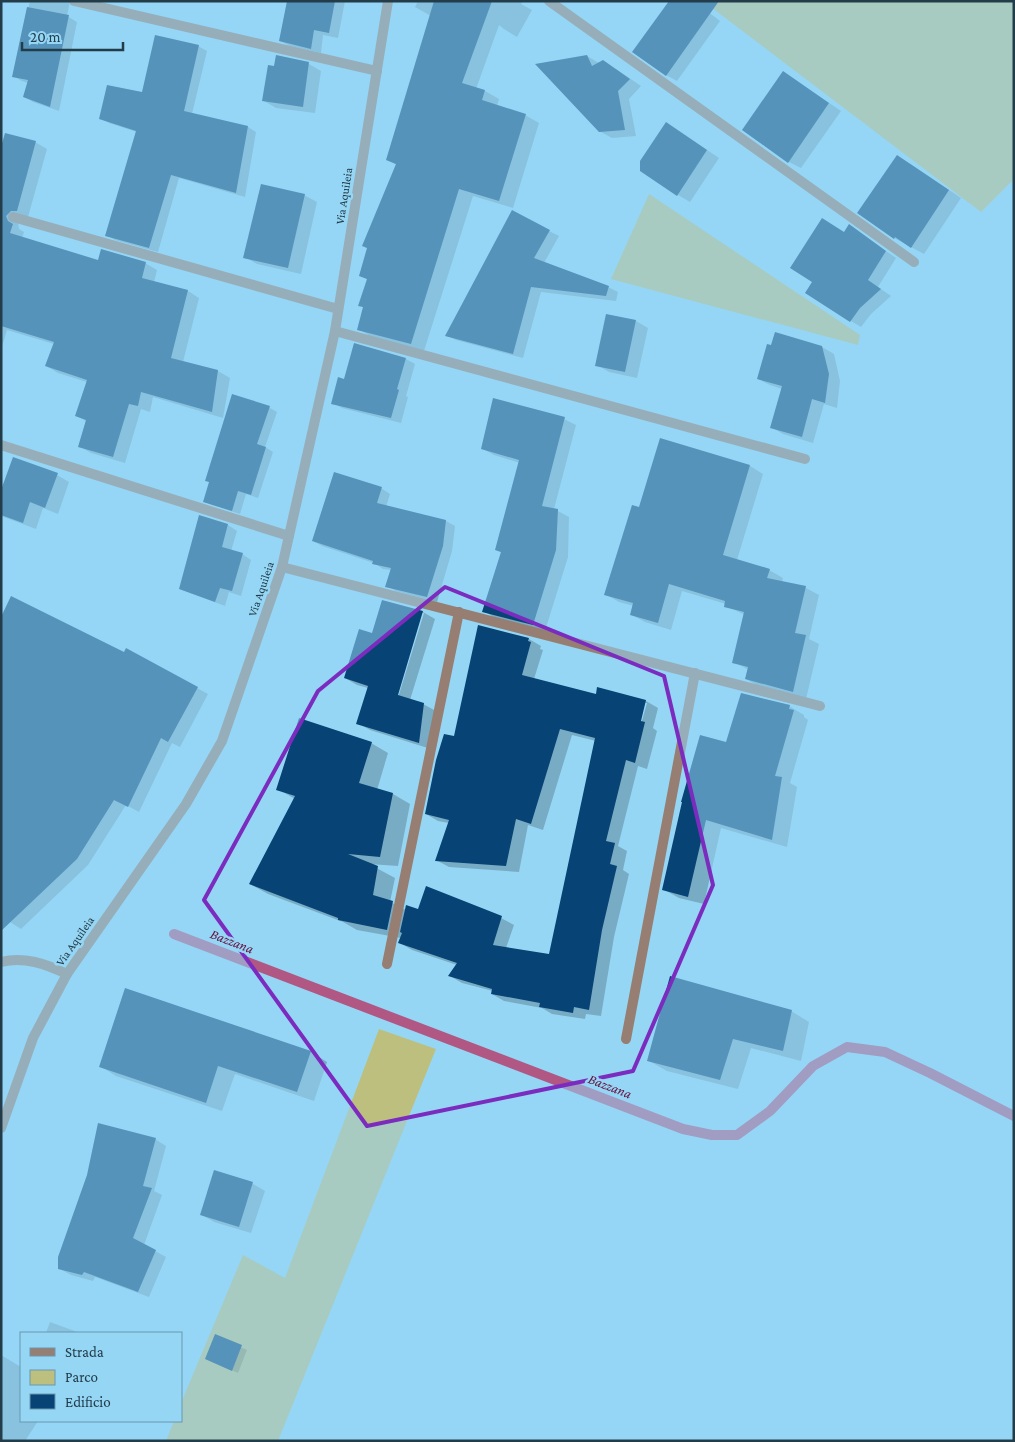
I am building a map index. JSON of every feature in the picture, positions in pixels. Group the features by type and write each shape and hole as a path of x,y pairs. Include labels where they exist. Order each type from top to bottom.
{"street":[{"path":"74,1 377,71"},
{"name":"Via Aquileia","path":"1,1128 33,1038 67,974 186,804 222,741 282,567 335,331 388,1"},
{"path":"549,1 914,262"},
{"path":"13,217 338,309"},
{"path":"335,331 805,459"},
{"path":"1,446 289,536"},
{"path":"282,567 820,706"},
{"path":"387,964 459,612"},
{"path":"626,1039 696,674"},
{"path":"1,962 9,960 34,961 67,974"}],"highlighted area":[{"path":"445,587 664,676 713,885 633,1071 367,1126 204,900 318,691"}],"green space":[{"path":"703,1 1014,1 1014,179 981,212"},
{"path":"649,194 860,335 858,345 611,279"},
{"path":"379,1029 436,1049 278,1441 166,1441 174,1422 182,1422 182,1401 243,1255 285,1278"}],"building":[{"path":"287,1 335,1 329,33 314,30 311,49 279,41"},
{"path":"434,1 492,1 462,83 485,90 482,100 526,114 499,201 459,189 411,344 357,330 363,307 358,306 367,279 359,276 367,248 362,246 396,164 386,160"},
{"path":"669,1 719,1 666,76 632,52"},
{"path":"27,7 69,15 50,107 23,97 28,80 12,77"},
{"path":"155,35 199,45 184,111 248,126 236,193 171,175 149,248 105,236 136,131 99,119 107,85 142,92"},
{"path":"276,55 309,62 303,107 262,101 268,65 274,66"},
{"path":"587,55 592,66 603,60 630,79 618,91 625,130 599,132 535,64"},
{"path":"783,71 829,103 788,163 742,130"},
{"path":"666,122 707,150 677,196 640,171 640,161"},
{"path":"5,133 36,141 17,211 11,211 6,216 8,221 13,224 10,233 98,260 101,249 146,262 142,278 188,290 171,358 218,370 212,412 141,392 138,406 129,404 113,457 78,447 86,420 75,416 87,380 45,366 54,342 1,326 1,147"},
{"path":"897,155 949,190 911,248 895,237 894,239 857,213"},
{"path":"261,184 305,194 288,268 243,258"},
{"path":"512,210 550,230 534,258 609,286 606,296 531,287 513,354 445,336"},
{"path":"822,218 844,232 849,224 886,251 868,280 881,289 860,308 850,322 805,293 812,282 790,268"},
{"path":"606,314 636,320 625,372 595,366"},
{"path":"775,332 822,346 829,374 825,403 812,399 802,437 770,428 782,386 757,379 767,344 771,345"},
{"path":"354,343 406,358 391,418 331,404 338,377 344,379"},
{"path":"232,394 270,406 257,444 266,447 251,495 238,491 232,511 203,502 209,482 205,481"},
{"path":"493,398 565,417 542,506 558,509 556,550 533,625 482,612 501,552 495,550 519,460 481,449"},
{"path":"660,438 750,465 723,555 770,569 767,578 806,586 795,633 806,635 793,692 745,679 748,667 732,663 744,612 724,607 725,601 669,584 658,623 630,615 633,603 604,595 632,505 639,507"},
{"path":"13,457 58,473 45,508 30,502 23,523 1,515 1,490"},
{"path":"334,472 382,487 377,503 446,520 443,546 427,597 385,587 391,568 372,564 373,561 312,541"},
{"path":"199,515 228,524 222,547 243,553 232,591 220,588 215,602 179,589"},
{"path":"11,596 124,652 126,648 198,687 168,742 161,738 128,807 114,800 77,859 1,931 1,617"},
{"path":"382,600 423,611 398,695 424,703 419,743 356,724 368,686 344,678 359,629 372,633"},
{"path":"478,625 529,638 528,641 531,642 522,675 596,694 597,687 646,700 641,721 645,722 635,763 626,760 606,841 615,843 610,864 617,866 602,930 589,1010 574,1007 573,1013 539,1007 540,1003 491,994 492,989 448,976 457,963 398,943 402,933 400,932 406,905 418,909 426,886 502,916 493,945 549,954 595,738 560,729 531,824 516,819 506,866 435,861 449,820 425,814 436,760 444,734 454,736"},
{"path":"741,693 790,705 789,709 794,710 775,776 782,777 772,840 706,820 688,897 662,890 681,802 700,735 726,742"},
{"path":"299,718 372,742 359,783 393,793 380,857 348,854 378,866 373,895 393,901 387,930 338,920 338,918 249,884 295,796 276,790"},
{"path":"670,976 792,1010 783,1051 733,1039 720,1080 647,1061"},
{"path":"125,988 311,1051 297,1092 218,1066 206,1103 99,1067"},
{"path":"98,1123 156,1138 143,1186 152,1188 133,1238 156,1250 138,1292 84,1272 82,1275 58,1269 58,1257 87,1175"},
{"path":"214,1170 253,1182 239,1227 200,1215"},
{"path":"215,1334 242,1345 232,1371 205,1359"}],"waterway":[{"name":"Bazzana","path":"174,934 683,1129 712,1135 737,1135 770,1111 813,1066 847,1047 885,1052 1014,1116"}]}
